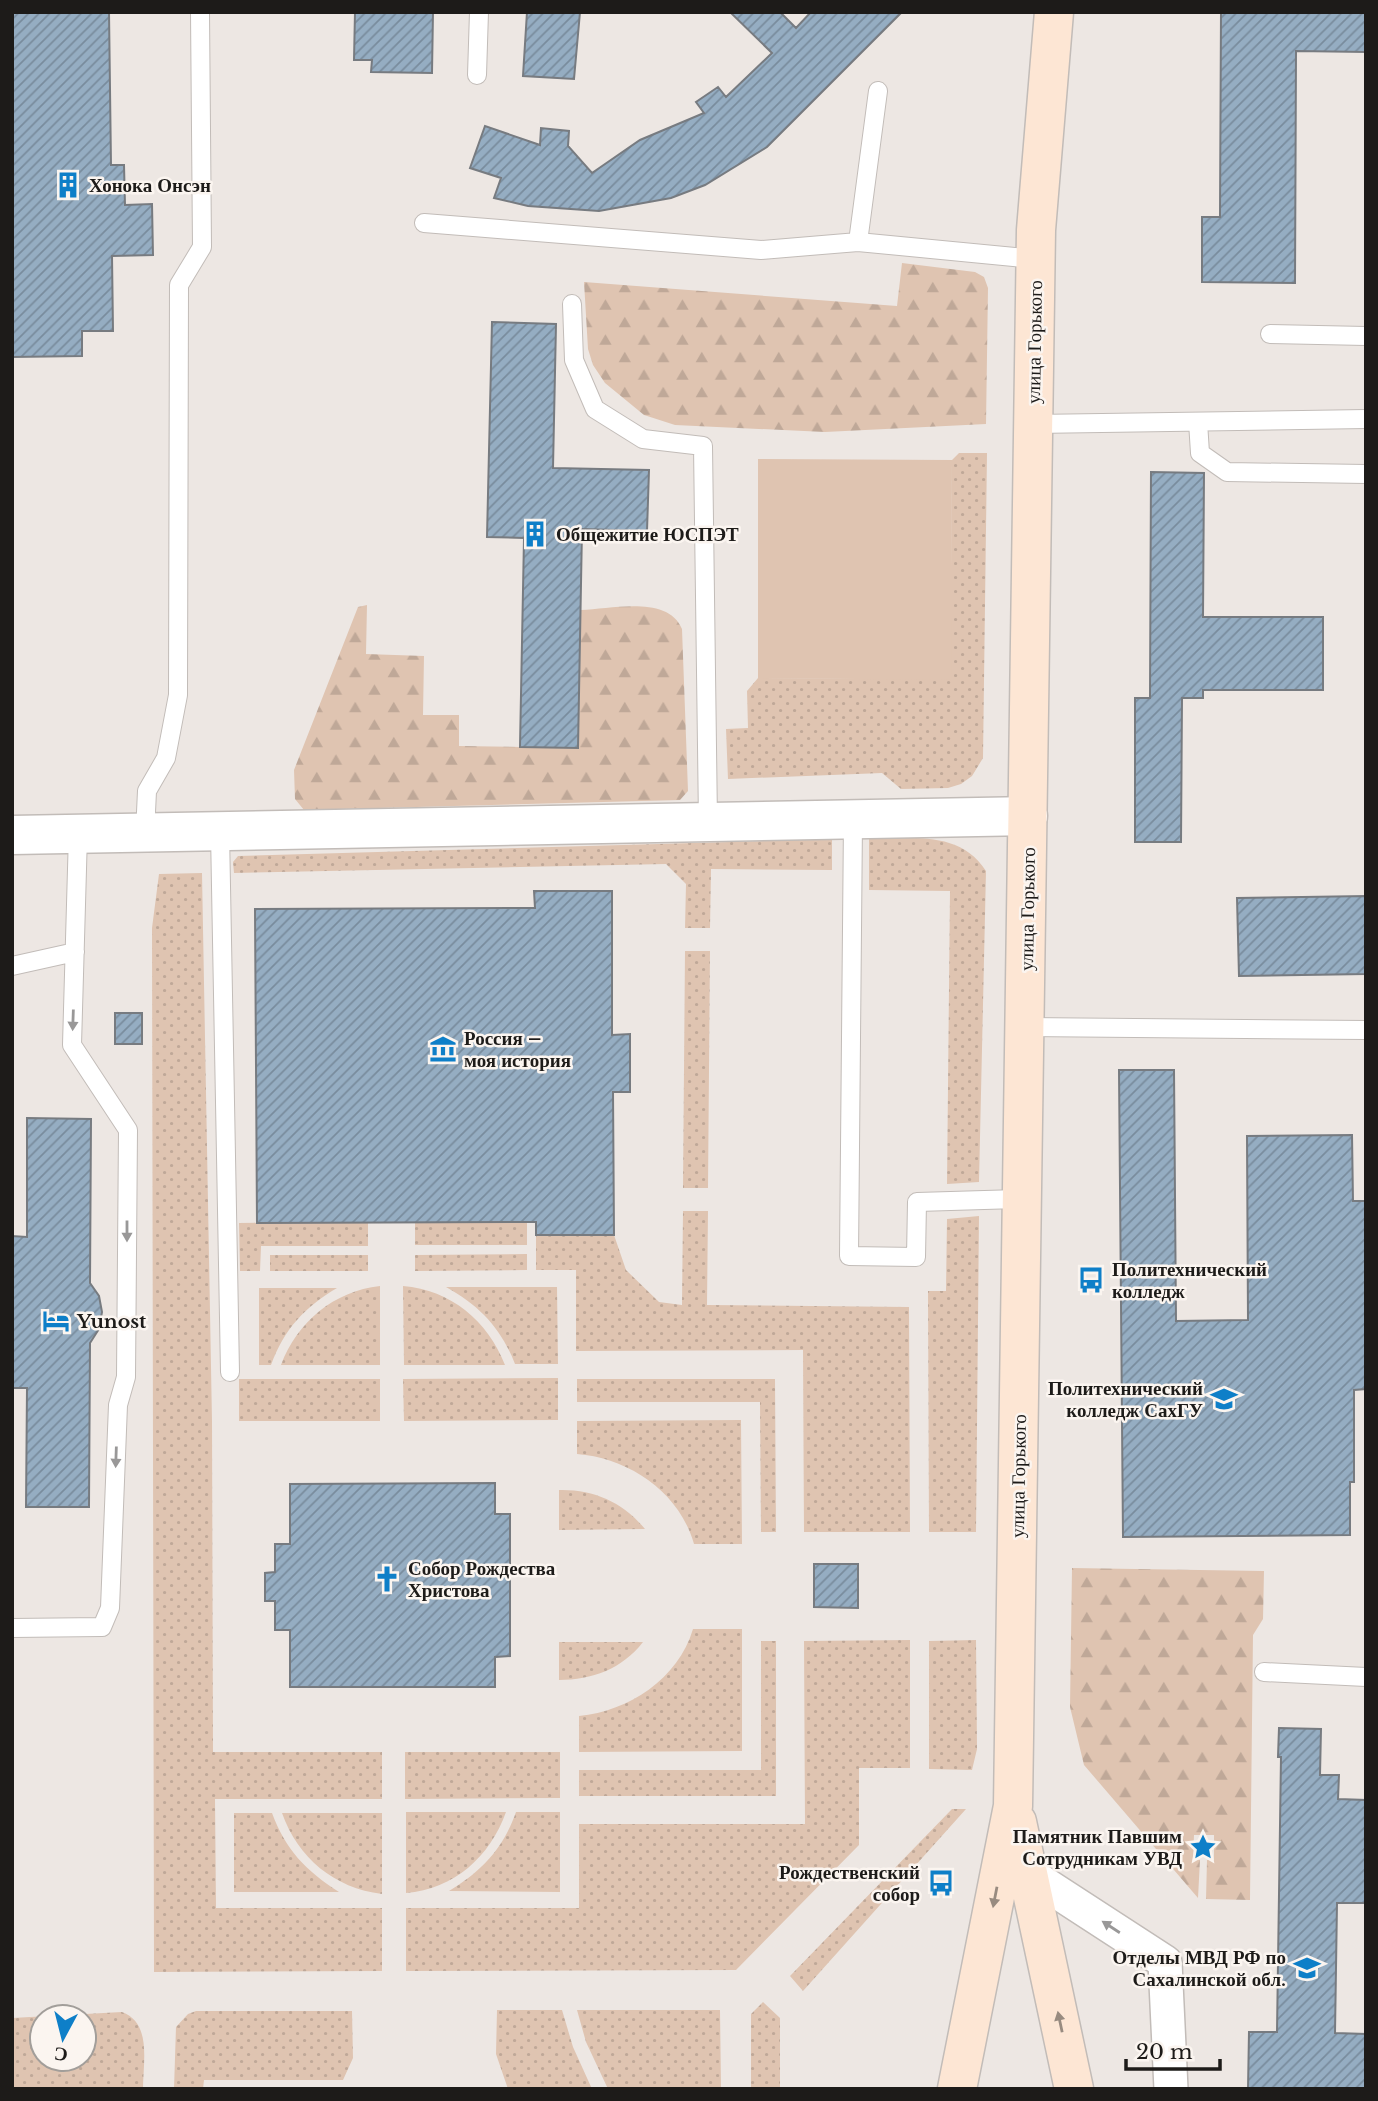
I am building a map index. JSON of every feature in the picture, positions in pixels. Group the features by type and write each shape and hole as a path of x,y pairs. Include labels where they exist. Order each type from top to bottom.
{"main road":[{"name":"улица Горького","path":"957,2089 1013,1806 1035,259 1054,12"},
{"name":"улица Горького","path":"1013,1806 1074,2089"}],"street":[{"path":"12,835 1028,816"},
{"path":"1028,1873 1165,1962 1171,2089"}],"lane":[{"path":"145,833 147,791 166,758 178,695 178,285 202,247 200,12"},
{"path":"477,75 479,12"},
{"path":"858,242 878,91"},
{"path":"424,223 761,250 858,242 1035,259"},
{"path":"572,304 574,360 595,409 643,439 703,446 708,822"},
{"path":"1270,334 1366,336"},
{"path":"1034,424 1366,419"},
{"path":"1198,422 1200,453 1227,472 1366,474"},
{"path":"853,820 849,1256 916,1257 917,1202 1022,1199"},
{"path":"220,832 230,1372"},
{"path":"16,1628 102,1627 110,1608 118,1405 126,1377 128,1130 72,1045 78,834"},
{"path":"12,966 75,952"},
{"path":"1025,1027 1366,1030"},
{"path":"1264,1672 1366,1677"}],"green space":[{"path":"902,263 975,272 984,277 988,288 986,424 825,432 675,425 644,415 605,383 593,365 588,349 584,282 897,306"},
{"path":"959,453 987,453 983,758 972,776 961,784 948,788 901,789 882,773 728,779 726,729 748,728 747,691 758,678 950,679 952,460"},
{"path":"758,459 952,460 951,680 758,678"},
{"path":"367,605 366,654 424,656 423,715 459,715 459,746 578,748 581,610 638,606 665,612 675,618 682,629 688,791 680,800 304,810 295,799 294,770 358,607"},
{"path":"869,838 918,838 949,843 975,858 986,871 979,1182 947,1184 950,891 869,890"},
{"path":"832,839 832,870 711,869 710,928 685,928 686,884 666,864 234,873 233,862 238,856"},
{"path":"202,873 212,1421 213,1752 382,1752 382,1799 215,1799 216,1908 382,1908 382,1971 154,1972 152,928 159,874"},
{"path":"685,951 710,951 708,1188 683,1188"},
{"path":"683,1211 708,1211 707,1305 909,1307 910,1532 804,1532 803,1350 576,1351 576,1270 536,1270 536,1235 614,1235 626,1270 659,1302 682,1305"},
{"path":"979,1216 976,1532 929,1532 928,1291 946,1291 947,1219"},
{"path":"368,1222 368,1246 261,1246 260,1271 240,1271 239,1223"},
{"path":"415,1222 527,1222 527,1245 415,1245"},
{"path":"527,1254 527,1270 415,1271 415,1255"},
{"path":"270,1255 368,1255 368,1271 270,1271"},
{"path":"380,1286 380,1365 281,1365 297,1335 319,1311 347,1294"},
{"path":"403,1286 437,1294 466,1310 489,1335 505,1365 404,1365"},
{"path":"446,1287 557,1287 558,1364 515,1364 503,1339 488,1319"},
{"path":"259,1288 337,1288 297,1320 282,1340 271,1365 259,1365"},
{"path":"558,1378 558,1420 404,1421 403,1379"},
{"path":"239,1379 380,1379 380,1421 239,1421"},
{"path":"577,1379 775,1379 776,1532 761,1532 760,1402 577,1402"},
{"path":"741,1420 742,1544 694,1544 677,1508 649,1481 615,1462 577,1454 577,1421"},
{"path":"559,1490 584,1492 606,1499 627,1511 645,1529 559,1530"},
{"path":"1072,1568 1264,1571 1263,1619 1253,1635 1250,1900 1206,1899 1207,1860 1214,1860 1214,1835 1194,1835 1193,1859 1200,1860 1198,1898 1084,1765 1070,1707"},
{"path":"693,1629 742,1629 742,1751 579,1752 579,1716 616,1707 649,1689 676,1663"},
{"path":"910,1640 910,1768 859,1768 859,1845 736,1970 406,1971 406,1908 579,1908 579,1824 805,1824 804,1641"},
{"path":"976,1640 977,1749 972,1770 929,1769 929,1641"},
{"path":"761,1641 776,1641 776,1796 579,1796 579,1770 761,1770"},
{"path":"559,1642 643,1642 626,1659 606,1671 583,1678 559,1680"},
{"path":"405,1752 560,1752 560,1798 405,1799"},
{"path":"952,1809 966,1809 803,1991 790,1976"},
{"path":"406,1812 506,1812 490,1843 468,1868 440,1885 406,1893"},
{"path":"516,1812 560,1812 560,1892 449,1891 490,1858 505,1837"},
{"path":"234,1813 272,1813 283,1838 298,1858 316,1876 339,1892 234,1892"},
{"path":"282,1813 382,1813 382,1894 348,1885 320,1868 298,1844"},
{"path":"763,2002 780,2018 780,2089 751,2089 751,2014"},
{"path":"497,2010 562,2010 573,2047 592,2089 508,2089 496,2054"},
{"path":"577,2010 720,2010 721,2089 608,2089 586,2042"},
{"path":"196,2011 352,2011 353,2058 343,2080 204,2080 203,2089 174,2089 176,2027 188,2014"},
{"path":"122,2012 132,2017 138,2025 144,2045 143,2089 12,2089 12,2018 28,2017 28,2073 98,2073 98,2013"}],"building":[{"name":"Хонока Онсэн","path":"12,12 109,12 111,165 124,165 125,205 152,204 153,255 112,256 113,331 82,331 82,356 12,357"},
{"path":"355,12 433,12 432,73 371,72 372,60 354,60"},
{"path":"527,12 580,12 574,79 523,76"},
{"path":"730,12 780,12 796,28 811,12 902,12 767,147 705,185 671,198 599,211 528,206 494,198 501,178 470,168 485,126 540,145 541,128 569,131 568,146 592,173 640,140 704,113 696,102 718,87 726,97 772,53"},
{"path":"1221,12 1366,12 1366,52 1296,51 1295,283 1202,282 1202,217 1220,217"},
{"name":"Общежитие ЮСПЭТ","path":"492,322 556,324 553,468 649,470 647,531 582,529 578,748 520,747 524,538 487,537"},
{"path":"1151,472 1204,473 1203,617 1323,617 1323,690 1203,690 1203,698 1182,698 1181,842 1135,842 1135,698 1150,698"},
{"name":"Россия – моя история","path":"534,891 612,891 612,1035 630,1034 630,1092 613,1092 614,1235 536,1235 536,1222 257,1223 255,909 535,908"},
{"path":"1366,896 1366,974 1239,976 1237,898"},
{"path":"115,1013 142,1013 142,1044 115,1044"},
{"path":"1119,1070 1174,1070 1176,1321 1248,1320 1247,1136 1352,1135 1353,1201 1366,1201 1366,1389 1354,1390 1354,1482 1350,1482 1350,1535 1123,1537"},
{"name":"Yunost","path":"27,1118 91,1119 90,1283 99,1296 102,1312 99,1329 90,1343 89,1507 26,1507 27,1388 12,1388 12,1236 27,1237"},
{"name":"Собор Рождества Христова","path":"495,1483 495,1514 510,1514 510,1656 495,1657 495,1687 290,1687 290,1630 275,1630 275,1601 265,1601 265,1573 275,1572 275,1544 290,1544 290,1484"},
{"path":"814,1564 858,1564 858,1608 814,1607"},
{"name":"Отделы МВД РФ по Сахалинской обл.","path":"1279,1728 1321,1729 1320,1775 1339,1775 1338,1799 1366,1800 1366,1903 1337,1903 1335,2033 1366,2034 1366,2089 1248,2089 1249,2032 1277,2032 1281,1757 1278,1757"}],"place":[{"name":"Хонока Онсэн","path":"68,185"},
{"name":"Общежитие ЮСПЭТ","path":"535,534"},
{"name":"Россия – моя история","path":"443,1049"},
{"name":"Политехнический колледж","path":"1091,1280"},
{"name":"Yunost","path":"56,1321"},
{"name":"Политехнический колледж СахГУ","path":"1224,1399"},
{"name":"Собор Рождества Христова","path":"387,1579"},
{"name":"Памятник Павшим Сотрудникам УВД","path":"1203,1847"},
{"name":"Рождественский собор","path":"941,1883"},
{"name":"Отделы МВД РФ по Сахалинской обл.","path":"1307,1968"}]}
